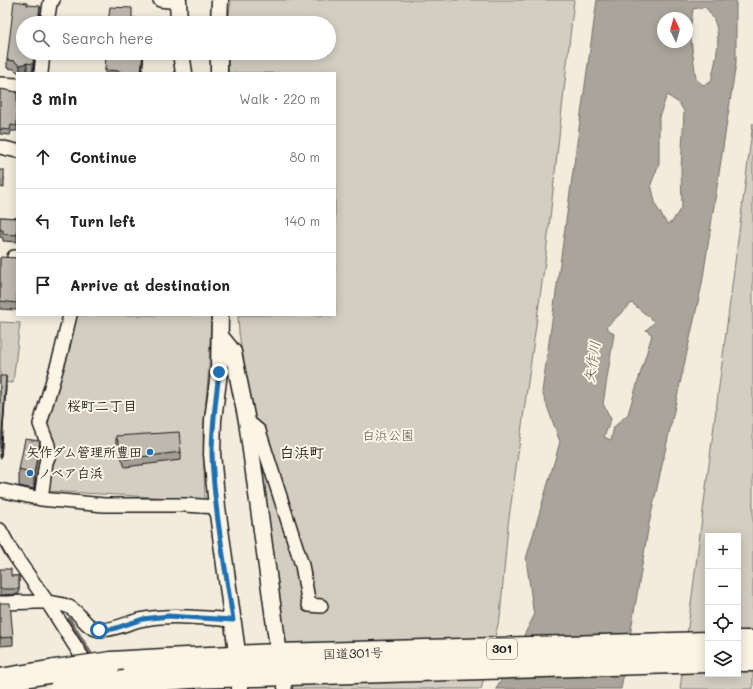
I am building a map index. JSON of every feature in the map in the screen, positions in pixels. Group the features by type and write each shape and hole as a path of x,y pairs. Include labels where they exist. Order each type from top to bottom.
{"highway":[{"path":"741,642 753,642"},
{"name":"国道301号","path":"0,680 57,683 125,682 288,669 705,643"},
{"name":"国道301号","path":"57,683 111,663 164,660 288,669 705,661"},
{"path":"741,660 753,660"}],"street":[{"path":"48,16 50,3 53,0"},
{"path":"160,0 178,1 179,16"},
{"path":"219,16 220,0"},
{"path":"41,72 42,60"},
{"path":"219,60 219,72"},
{"path":"0,84 16,85"},
{"path":"0,146 16,151"},
{"path":"41,499 46,462 49,455 48,445 40,424 61,353 70,316"},
{"path":"220,316 219,372 213,420 212,447 217,508 236,645"},
{"path":"220,336 233,352 247,421 288,669"},
{"path":"247,421 259,431 302,565 309,605 321,606"},
{"path":"0,490 41,499 104,505 185,505 217,508"},
{"path":"0,530 12,552 48,603 102,689"},
{"path":"0,603 48,603 68,606 77,613 87,625 99,630 113,629 143,619 168,616 233,620"}],"green space":[{"name":"白浜公園","path":"231,0 574,0 546,254 508,525 500,617 481,689 292,689 239,333 238,316 336,316 336,72 228,72 228,60 336,60 336,16 229,16"},
{"path":"753,123 753,689 680,689"},
{"path":"69,316 211,316 209,368 203,434 205,500 48,491 54,439 45,424"},
{"path":"0,322 20,323 13,383 0,382"}],"water":[{"name":"矢作川","path":"597,0 736,0 736,63 702,284 649,524 621,689 496,689 534,616 526,559 560,442 542,392","holes":["667,95 679,103 684,111 681,169 682,206 672,222 667,224 656,206 651,184 659,164 659,117","632,303 655,322 646,330 652,335 628,414 614,427 611,440 604,437 611,419 603,404 614,334 606,327"]}],"building":[{"path":"14,1 27,3 27,5 40,6 39,16 16,16 16,60 33,60 33,64 27,63 20,65 14,61 7,60"},
{"path":"110,7 132,8 132,16 109,16"},
{"path":"106,60 142,60 141,72 105,70"},
{"path":"0,89 16,92 16,126 11,125 10,130 0,129"},
{"path":"0,170 4,170 4,181 0,180"},
{"path":"0,217 16,218 16,235 3,234 3,230 0,230"},
{"path":"1,258 16,258 16,303 0,301"},
{"path":"0,376 6,376 1,447 0,447"},
{"path":"179,432 181,452 125,459 116,436"},
{"path":"25,439 40,441 34,474 19,470"},
{"path":"0,569 11,569 11,576 19,576 19,589 0,589"},
{"path":"0,603 10,603 13,637 0,638"}],"waterway":[{"path":"69,619 93,657"}],"place":[{"name":"矢作ダム管理所豊田","path":"150,452"},
{"name":"ノベア白浜","path":"30,473"}],"district":[{"name":"桜町二丁目","path":"102,406"},
{"name":"白浜町","path":"302,453"}],"route":[{"path":"99,630 113,629 143,619 168,616 233,620 217,508 212,454 213,420 219,372"}]}
